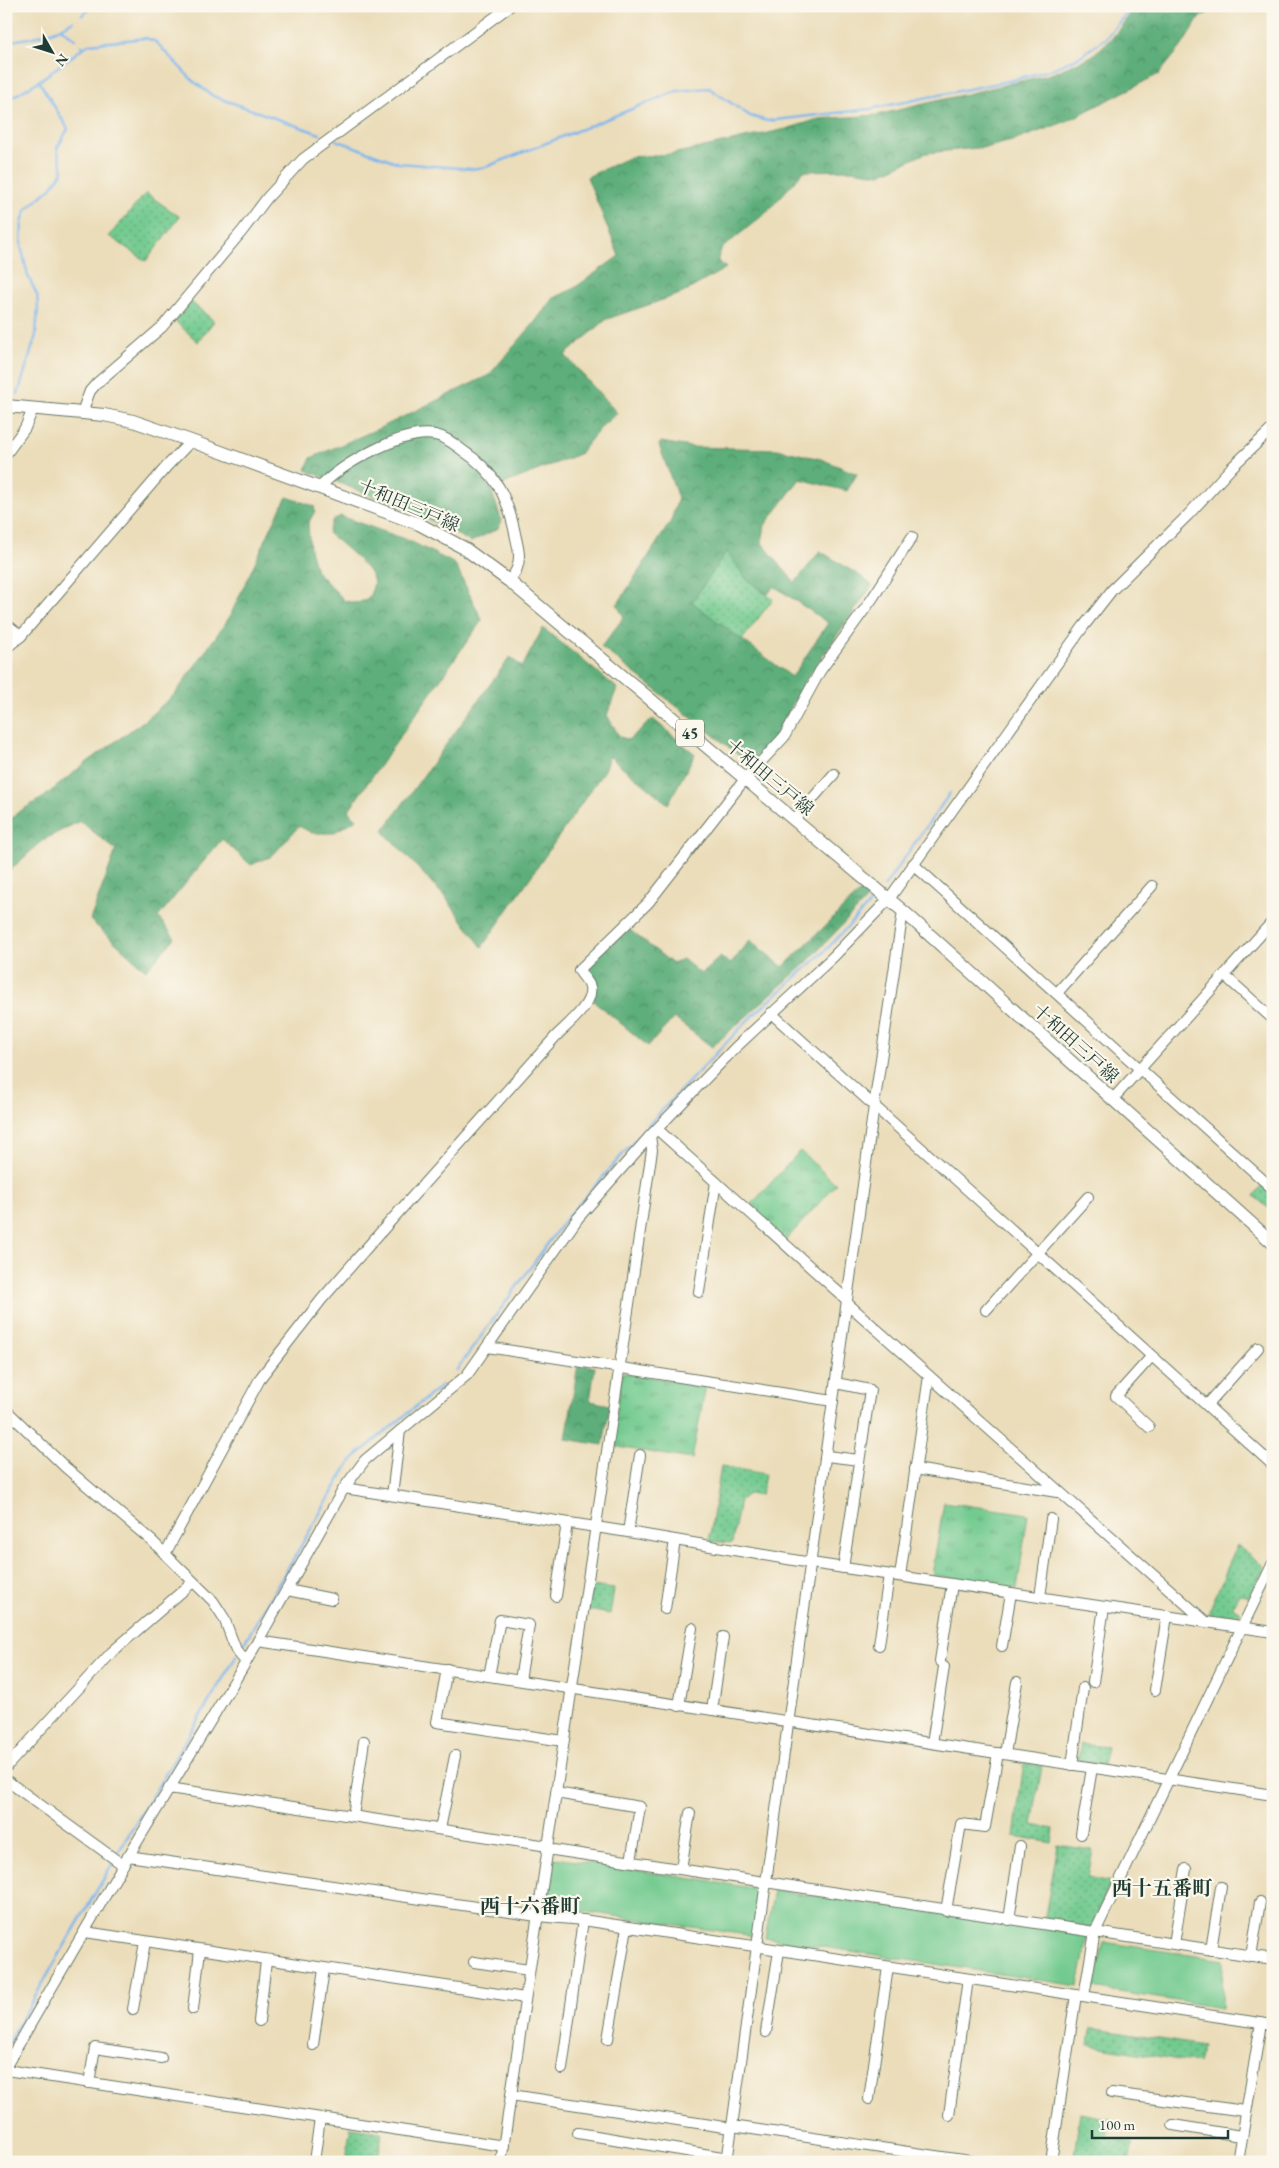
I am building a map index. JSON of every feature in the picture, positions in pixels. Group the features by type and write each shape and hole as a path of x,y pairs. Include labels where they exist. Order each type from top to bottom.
{"main road":[{"name":"十和田三戸線","path":"6,406 82,412 133,422 320,487 419,524 464,548 509,581 904,911 1273,1243"}],"street":[{"path":"82,412 90,391 162,327 243,230 267,198 303,159 510,6"},
{"path":"6,454 25,428 33,409"},
{"path":"6,2066 85,1932 120,1860 169,1788 241,1656 258,1641 344,1488 365,1460 457,1384 487,1347 554,1249 578,1218 654,1132 698,1085 771,1013 834,956 889,899 1083,626 1112,590 1188,515 1232,467 1273,428"},
{"path":"320,487 330,476 374,449 398,441 424,436 434,435 446,438 473,457 500,488 506,502 519,553 517,569 509,581"},
{"path":"6,648 21,636 167,466 191,442"},
{"path":"165,1554 261,1378 322,1300 371,1243 556,1036 581,1011 588,1001 591,990 588,982 579,970 648,903 745,779 784,737 820,671 872,599 912,537"},
{"path":"6,624 21,636"},
{"path":"794,820 834,774"},
{"path":"913,864 1273,1189"},
{"path":"1057,993 1152,886"},
{"path":"578,2133 728,2160 874,1106 904,911"},
{"path":"1112,1100 1273,921"},
{"path":"1224,976 1273,1019"},
{"path":"771,1013 1273,1465"},
{"path":"654,1132 716,1182 929,1376 1205,1622"},
{"path":"501,2162 654,1132"},
{"path":"699,1292 716,1182"},
{"path":"986,1310 1088,1197"},
{"path":"487,1347 833,1400"},
{"path":"1207,1405 1258,1348"},
{"path":"1149,1426 1116,1396 1151,1356"},
{"path":"879,1645 895,1575 915,1469 929,1376"},
{"path":"836,1383 870,1390 842,1568"},
{"path":"6,1410 65,1467 165,1554 213,1601 224,1618 241,1656"},
{"path":"392,1495 400,1431"},
{"path":"628,1532 640,1455"},
{"path":"827,1456 859,1460"},
{"path":"915,1469 1058,1492"},
{"path":"344,1488 628,1532 842,1568 1273,1632"},
{"path":"1040,1597 1051,1519"},
{"path":"556,1596 567,1523"},
{"path":"664,1609 675,1540"},
{"path":"1050,2162 1080,1996 1096,1932 1273,1563"},
{"path":"6,1767 112,1652 193,1582"},
{"path":"932,1743 952,1584"},
{"path":"287,1590 332,1599"},
{"path":"1002,1646 1011,1593"},
{"path":"1093,1682 1104,1607"},
{"path":"1155,1690 1167,1616"},
{"path":"489,1676 500,1620 529,1625 520,1680"},
{"path":"679,1706 692,1628"},
{"path":"712,1710 723,1637"},
{"path":"258,1641 1273,1795"},
{"path":"447,1669 437,1722 563,1741"},
{"path":"946,1911 961,1824 985,1827 1016,1682"},
{"path":"1072,1765 1083,1688"},
{"path":"353,1816 364,1741"},
{"path":"440,1829 456,1756"},
{"path":"1081,1834 1092,1768"},
{"path":"6,1780 120,1860 537,1916 583,1920 1273,2025"},
{"path":"169,1788 440,1829 766,1884 1273,1959"},
{"path":"556,1793 640,1807 631,1861"},
{"path":"681,1869 690,1813"},
{"path":"1009,1920 1020,1846"},
{"path":"1174,1944 1186,1869"},
{"path":"1211,1950 1221,1887"},
{"path":"1251,1956 1260,1902"},
{"path":"562,2069 583,1920"},
{"path":"608,2039 627,1927"},
{"path":"85,1932 266,1961 525,1998"},
{"path":"133,2009 145,1942"},
{"path":"193,2009 200,1950"},
{"path":"766,2032 779,1951"},
{"path":"258,2021 266,1961"},
{"path":"474,1962 529,1970"},
{"path":"869,2099 888,1967"},
{"path":"314,2045 324,1969"},
{"path":"949,2115 968,1979"},
{"path":"1238,2162 1261,2023"},
{"path":"89,2082 95,2048 161,2058"},
{"path":"6,2070 504,2146"},
{"path":"1112,2093 1245,2111"},
{"path":"511,2096 976,2162"},
{"path":"314,2162 320,2118"},
{"path":"1173,2125 1242,2136"}],"green space":[{"path":"1136,6 1223,6 1200,17 1181,47 1159,74 1067,121 1016,140 988,147 926,153 880,174 851,170 804,171 767,212 721,249 718,260 726,268 683,293 607,319 565,355 617,413 603,425 579,454 491,489 502,522 497,529 471,542 416,513 306,470 311,458 382,427 489,375 535,322 552,299 573,289 619,256 587,177 630,157 672,154 786,129 819,119 877,115 1051,74 1092,56 1113,37"},
{"path":"146,193 180,217 146,261 109,236"},
{"path":"191,302 214,321 198,342 175,321"},
{"path":"661,442 690,447 777,449 821,459 857,474 847,491 800,479 765,525 762,543 795,583 820,551 862,577 872,586 805,681 773,741 749,763 601,647 624,617 617,605 671,521 678,498 659,445","holes":["727,552 746,579 768,594 774,586 828,623 792,677 692,602"]},
{"path":"287,497 314,506 315,511 308,524 310,549 316,571 345,601 358,603 368,598 372,589 373,579 366,568 328,533 332,521 340,516 410,541 455,564 482,620 348,811 357,819 333,833 312,833 299,826 272,856 251,865 222,839 158,917 175,938 146,970 90,920 116,850 80,821 43,840 6,874 6,824 17,813 44,797 79,768 145,720 175,694 229,618"},
{"path":"727,551 746,579 773,599 742,640 692,602"},
{"path":"543,628 617,688 607,715 619,736 628,740 653,719 695,754 668,804 609,756 604,771 482,947 446,898 383,831 510,657 522,667"},
{"path":"863,889 870,896 808,961 712,1047 674,1018 648,1046 594,1001 596,985 583,972 626,927 673,964 683,959 701,974 720,957 731,964 750,940 783,967"},
{"path":"800,1151 836,1184 786,1240 749,1207"},
{"path":"1262,1185 1273,1195 1273,1212 1254,1196"},
{"path":"578,1364 595,1367 590,1401 610,1405 603,1445 566,1439"},
{"path":"622,1373 706,1385 692,1459 611,1446"},
{"path":"721,1466 765,1474 761,1495 748,1494 740,1500 732,1543 709,1541"},
{"path":"944,1502 1028,1514 1017,1589 932,1575"},
{"path":"1237,1545 1265,1567 1249,1597 1239,1594 1232,1607 1241,1612 1236,1620 1207,1616"},
{"path":"591,1586 614,1589 610,1614 588,1610"},
{"path":"1081,1744 1107,1747 1103,1765 1080,1761 1078,1758"},
{"path":"1024,1762 1042,1766 1032,1825 1054,1829 1052,1843 1014,1836"},
{"path":"1058,1845 1093,1850 1088,1877 1111,1882 1091,1929 1044,1921"},
{"path":"556,1858 752,1888 757,1893 754,1936 545,1906 551,1862"},
{"path":"774,1890 1088,1935 1078,1986 765,1938"},
{"path":"1104,1942 1223,1960 1222,2008 1093,1988"},
{"path":"1091,2028 1203,2046 1198,2063 1089,2045"},
{"path":"1080,2113 1111,2119 1108,2138 1133,2143 1129,2162 1073,2162"},
{"path":"350,2128 382,2132 378,2162 346,2162"}],"waterway":[{"path":"82,15 94,6"},
{"path":"336,140 399,163 471,169 486,167 677,91 709,88 750,116 767,121 870,109 1013,80 1050,70 1079,57 1106,38 1132,6"},
{"path":"6,42 49,33 73,21"},
{"path":"62,29 75,39"},
{"path":"81,45 83,48 89,44 146,38 156,42 193,81 213,96 320,134"},
{"path":"18,394 36,335 38,306 37,295 28,276 21,246 22,222 26,210 51,188 63,171 57,148 68,129 39,81 83,48"},
{"path":"6,101 39,81"},
{"path":"884,887 950,793"},
{"path":"456,1371 564,1221 661,1111 748,1020 825,951 875,898"},
{"path":"240,1650 347,1467 357,1455 442,1385"},
{"path":"116,1856 237,1655"},
{"path":"6,2046 114,1861"}],"district":[{"name":"西十五番町","path":"1162,1888"},
{"name":"西十六番町","path":"530,1906"}]}
